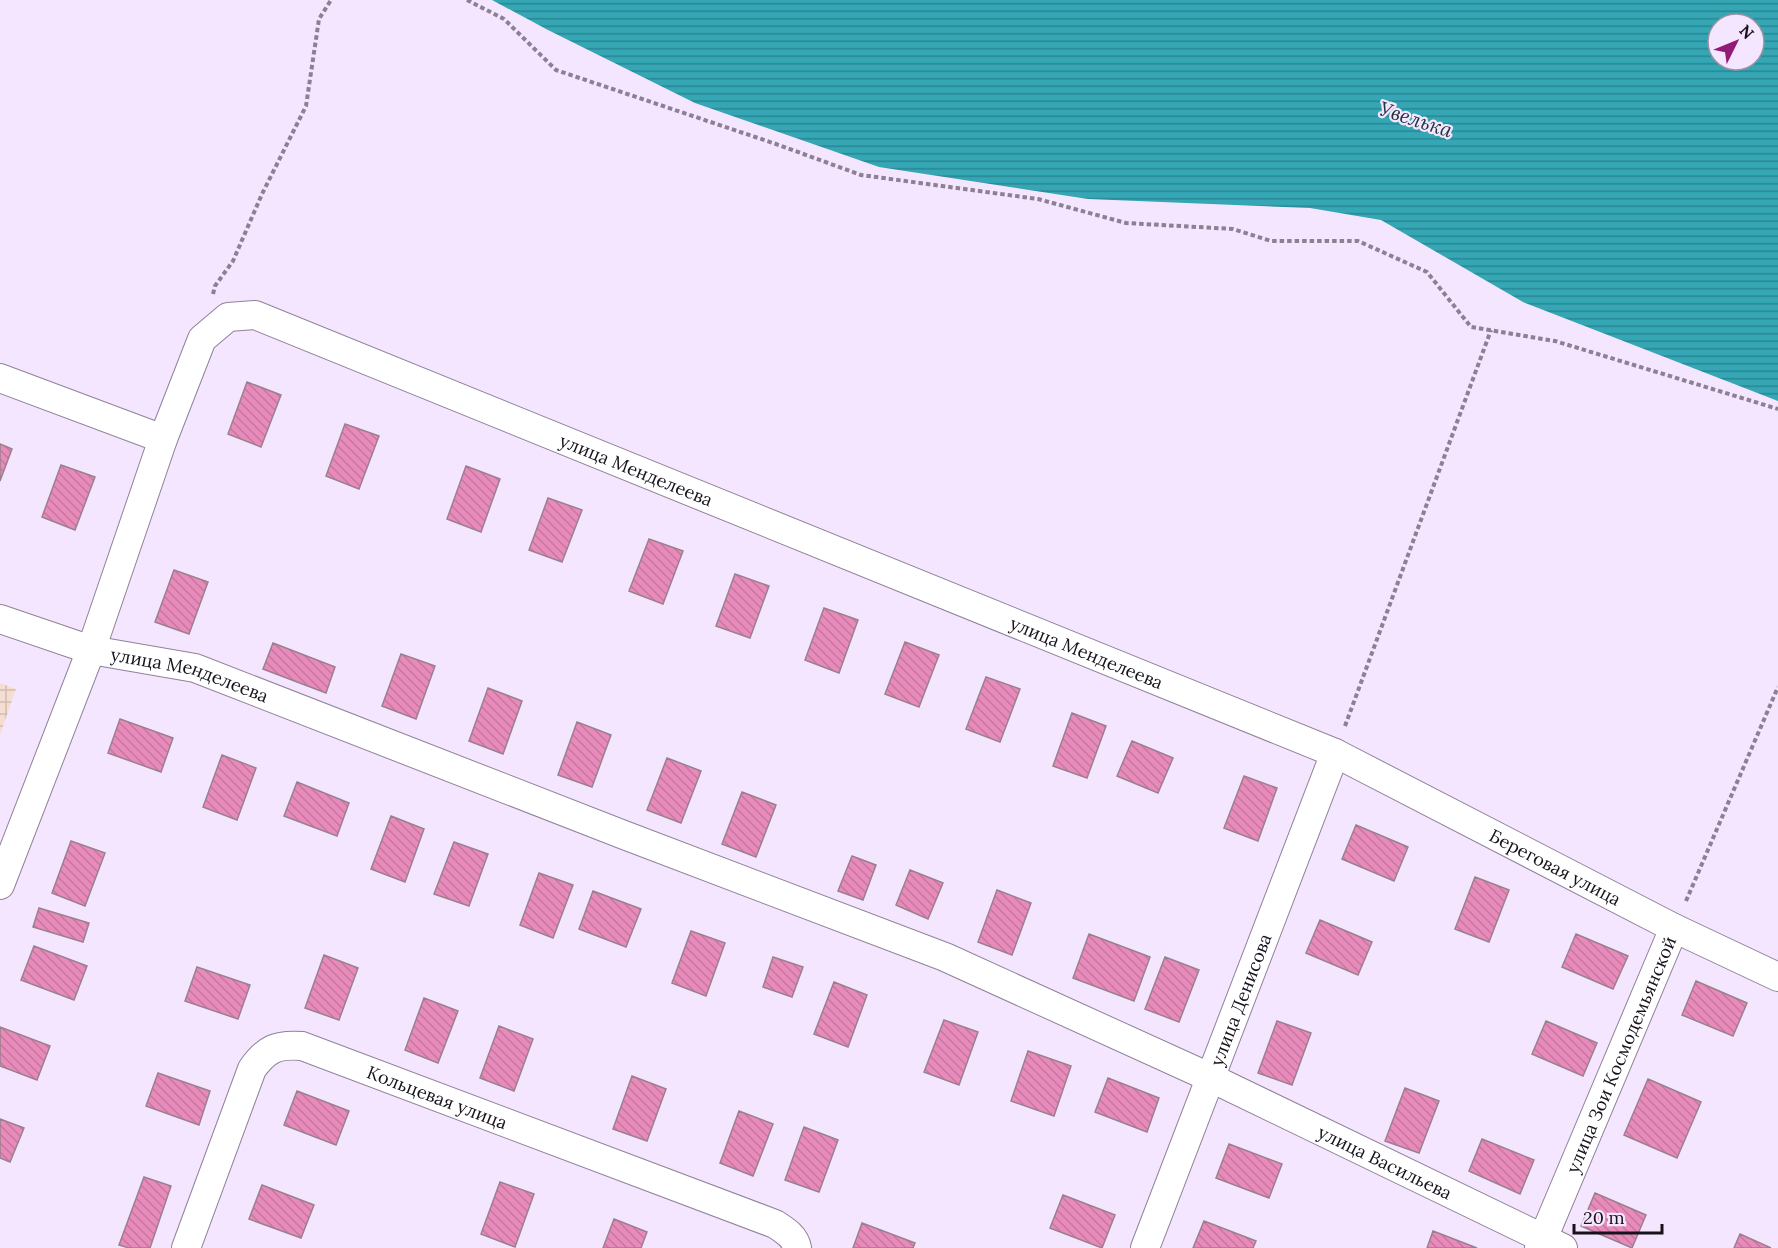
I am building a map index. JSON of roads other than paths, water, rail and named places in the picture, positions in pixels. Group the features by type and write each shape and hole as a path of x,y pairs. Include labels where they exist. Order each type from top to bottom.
{"street":[{"name":"улица Менделеева","path":"0,885 91,650 164,439 202,339 228,317 255,315 1335,753"},
{"path":"0,378 164,439"},
{"name":"улица Менделеева","path":"0,619 91,650 195,668 945,957 1209,1077"},
{"name":"Береговая улица","path":"1335,753 1674,928 1778,977"},
{"name":"улица Денисова","path":"1145,1248 1335,753"},
{"name":"улица Зои Космодемьянской","path":"1548,1245 1674,928"},
{"name":"Кольцевая улица","path":"186,1248 252,1069 259,1058 271,1049 285,1044 302,1046 775,1224 787,1232 796,1243 797,1248"},
{"name":"улица Васильева","path":"1209,1077 1548,1245"}],"water":[{"name":"Увелька","path":"492,0 1778,0 1778,401 1523,302 1381,220 1310,208 1088,199 879,167 695,103"}]}
